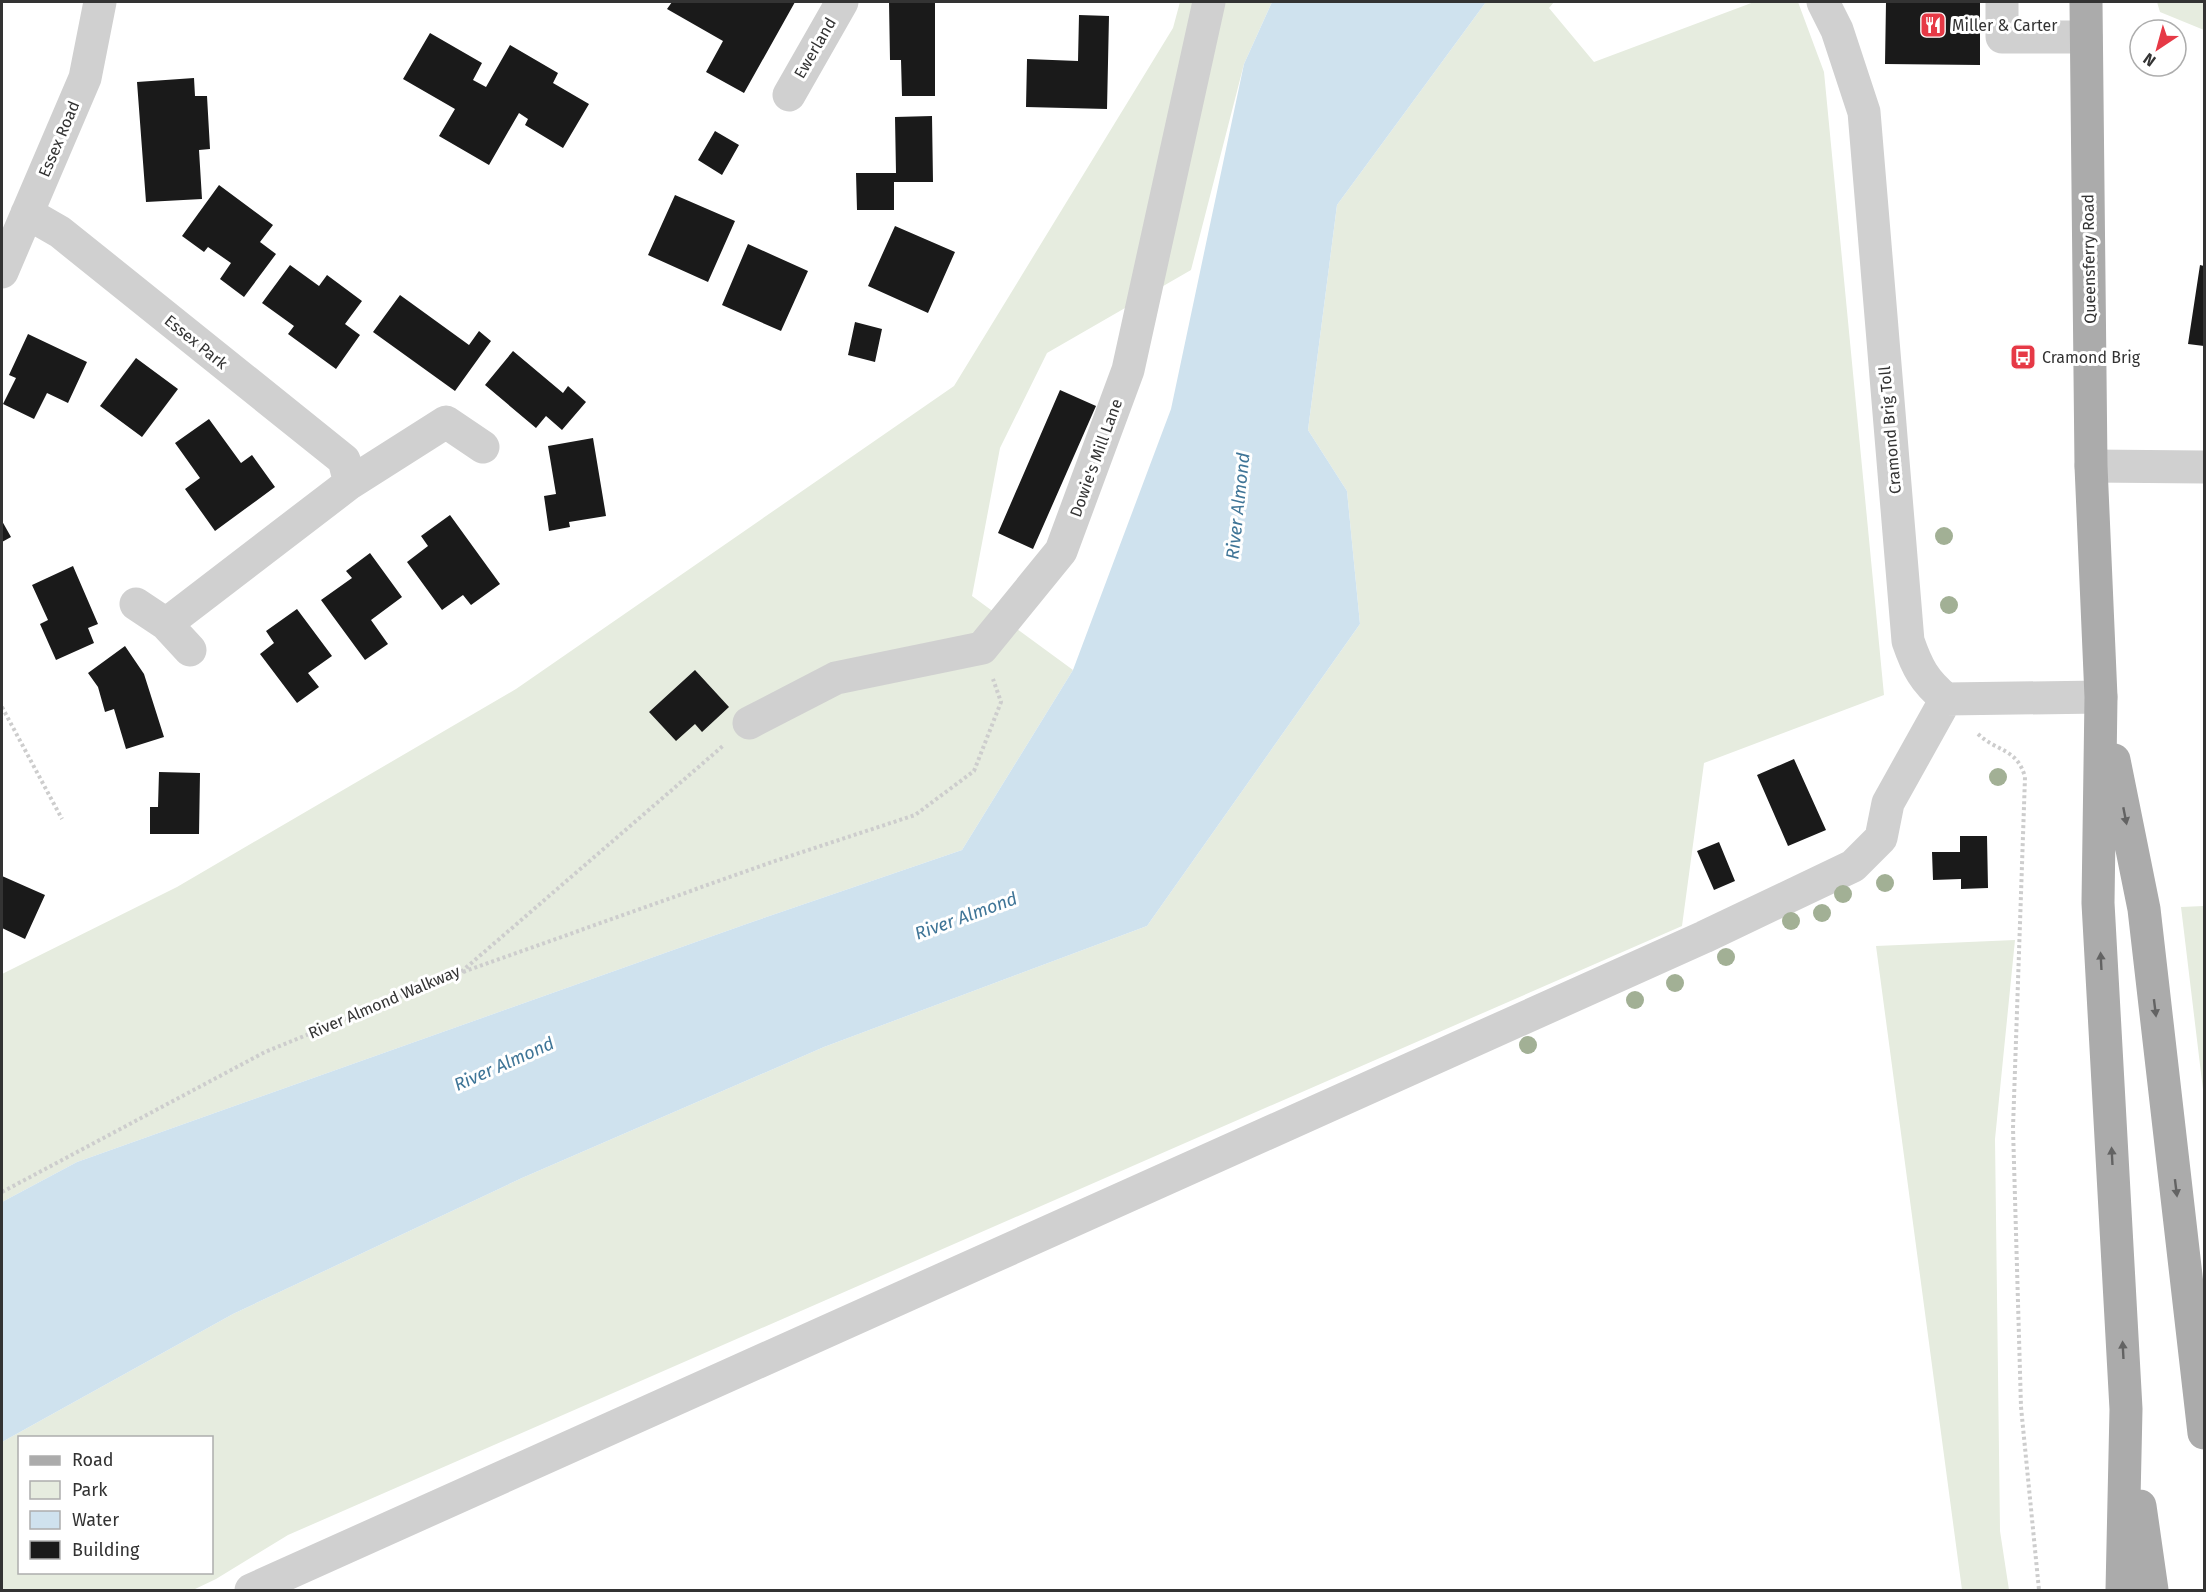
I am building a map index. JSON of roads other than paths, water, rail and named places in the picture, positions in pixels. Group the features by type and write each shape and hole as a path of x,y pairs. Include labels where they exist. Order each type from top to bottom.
{"main road":[{"name":"Queensferry Road","path":"2086,2 2091,466 2101,697"},
{"path":"2101,697 2098,903 2126,1409 2122,1590"},
{"path":"2101,697 2144,909 2205,1433"},
{"path":"2126,1409 2152,1590"}],"street":[{"name":"Essex Road","path":"2,272 85,78 100,2"},
{"name":"Ewerland","path":"789,95 842,2"},
{"name":"Dowie's Mill Lane","path":"749,723 836,678 982,648 1061,551 1125,380 1209,2"},
{"name":"Cramond Brig Toll","path":"1823,2 1837,30 1864,112 1908,641 1915,663 1928,684 1949,699"},
{"path":"2002,2 2002,37 2086,37"},
{"name":"Essex Park","path":"27,213 60,232 344,460 350,483"},
{"path":"166,624 350,483 446,422 483,447"},
{"path":"2091,466 2205,467"},
{"path":"136,604 166,624 190,650"},
{"path":"251,1590 1697,940 1853,866 1881,838 1888,803 1949,699 2101,697"}],"water":[{"name":"River Almond","path":"1272,2 1486,2 1337,205 1308,430 1347,491 1360,624 1147,926 824,1047 522,1178 233,1314 2,1442 2,1202 77,1162 752,922 962,850 1073,670 1171,409 1244,64"}],"place":[{"name":"Miller & Carter","path":"1933,25"},
{"name":"Cramond Brig","path":"2023,357"}]}
